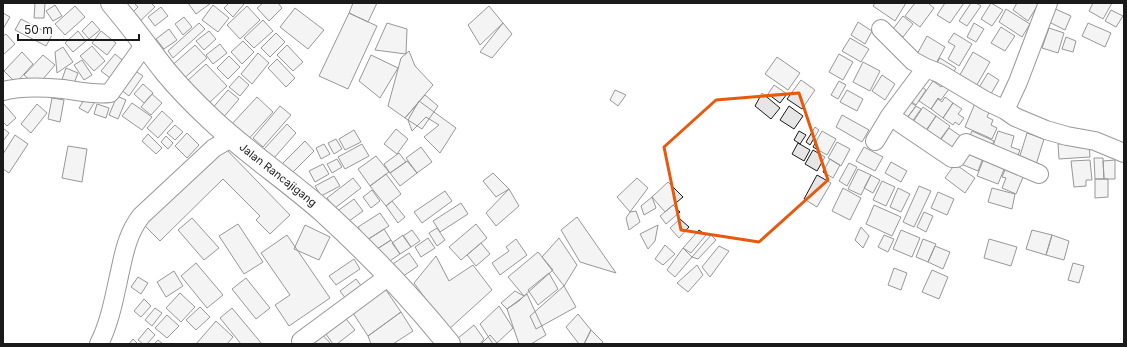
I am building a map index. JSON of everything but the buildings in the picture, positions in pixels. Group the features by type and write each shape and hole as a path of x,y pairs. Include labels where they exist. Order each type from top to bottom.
{"main road":[{"name":"Jalan Rancajigang","path":"112,3 191,100 231,138 324,212 389,276 449,344"}],"street":[{"path":"1005,110 1018,82 1048,3"},
{"path":"881,29 914,61 939,73 986,101 1005,110 1018,119 1046,130 1095,142 1124,153"},
{"path":"3,91 31,87 100,94 110,93 145,44"},
{"path":"875,141 890,116 926,68"},
{"path":"890,116 952,158 956,158 966,143 1039,174"},
{"path":"99,344 107,324 128,240 134,225 141,216 214,148 231,138"},
{"path":"301,341 389,276"}],"highlighted area":[{"path":"799,93 828,180 759,242 681,230 664,147 716,100"}]}
